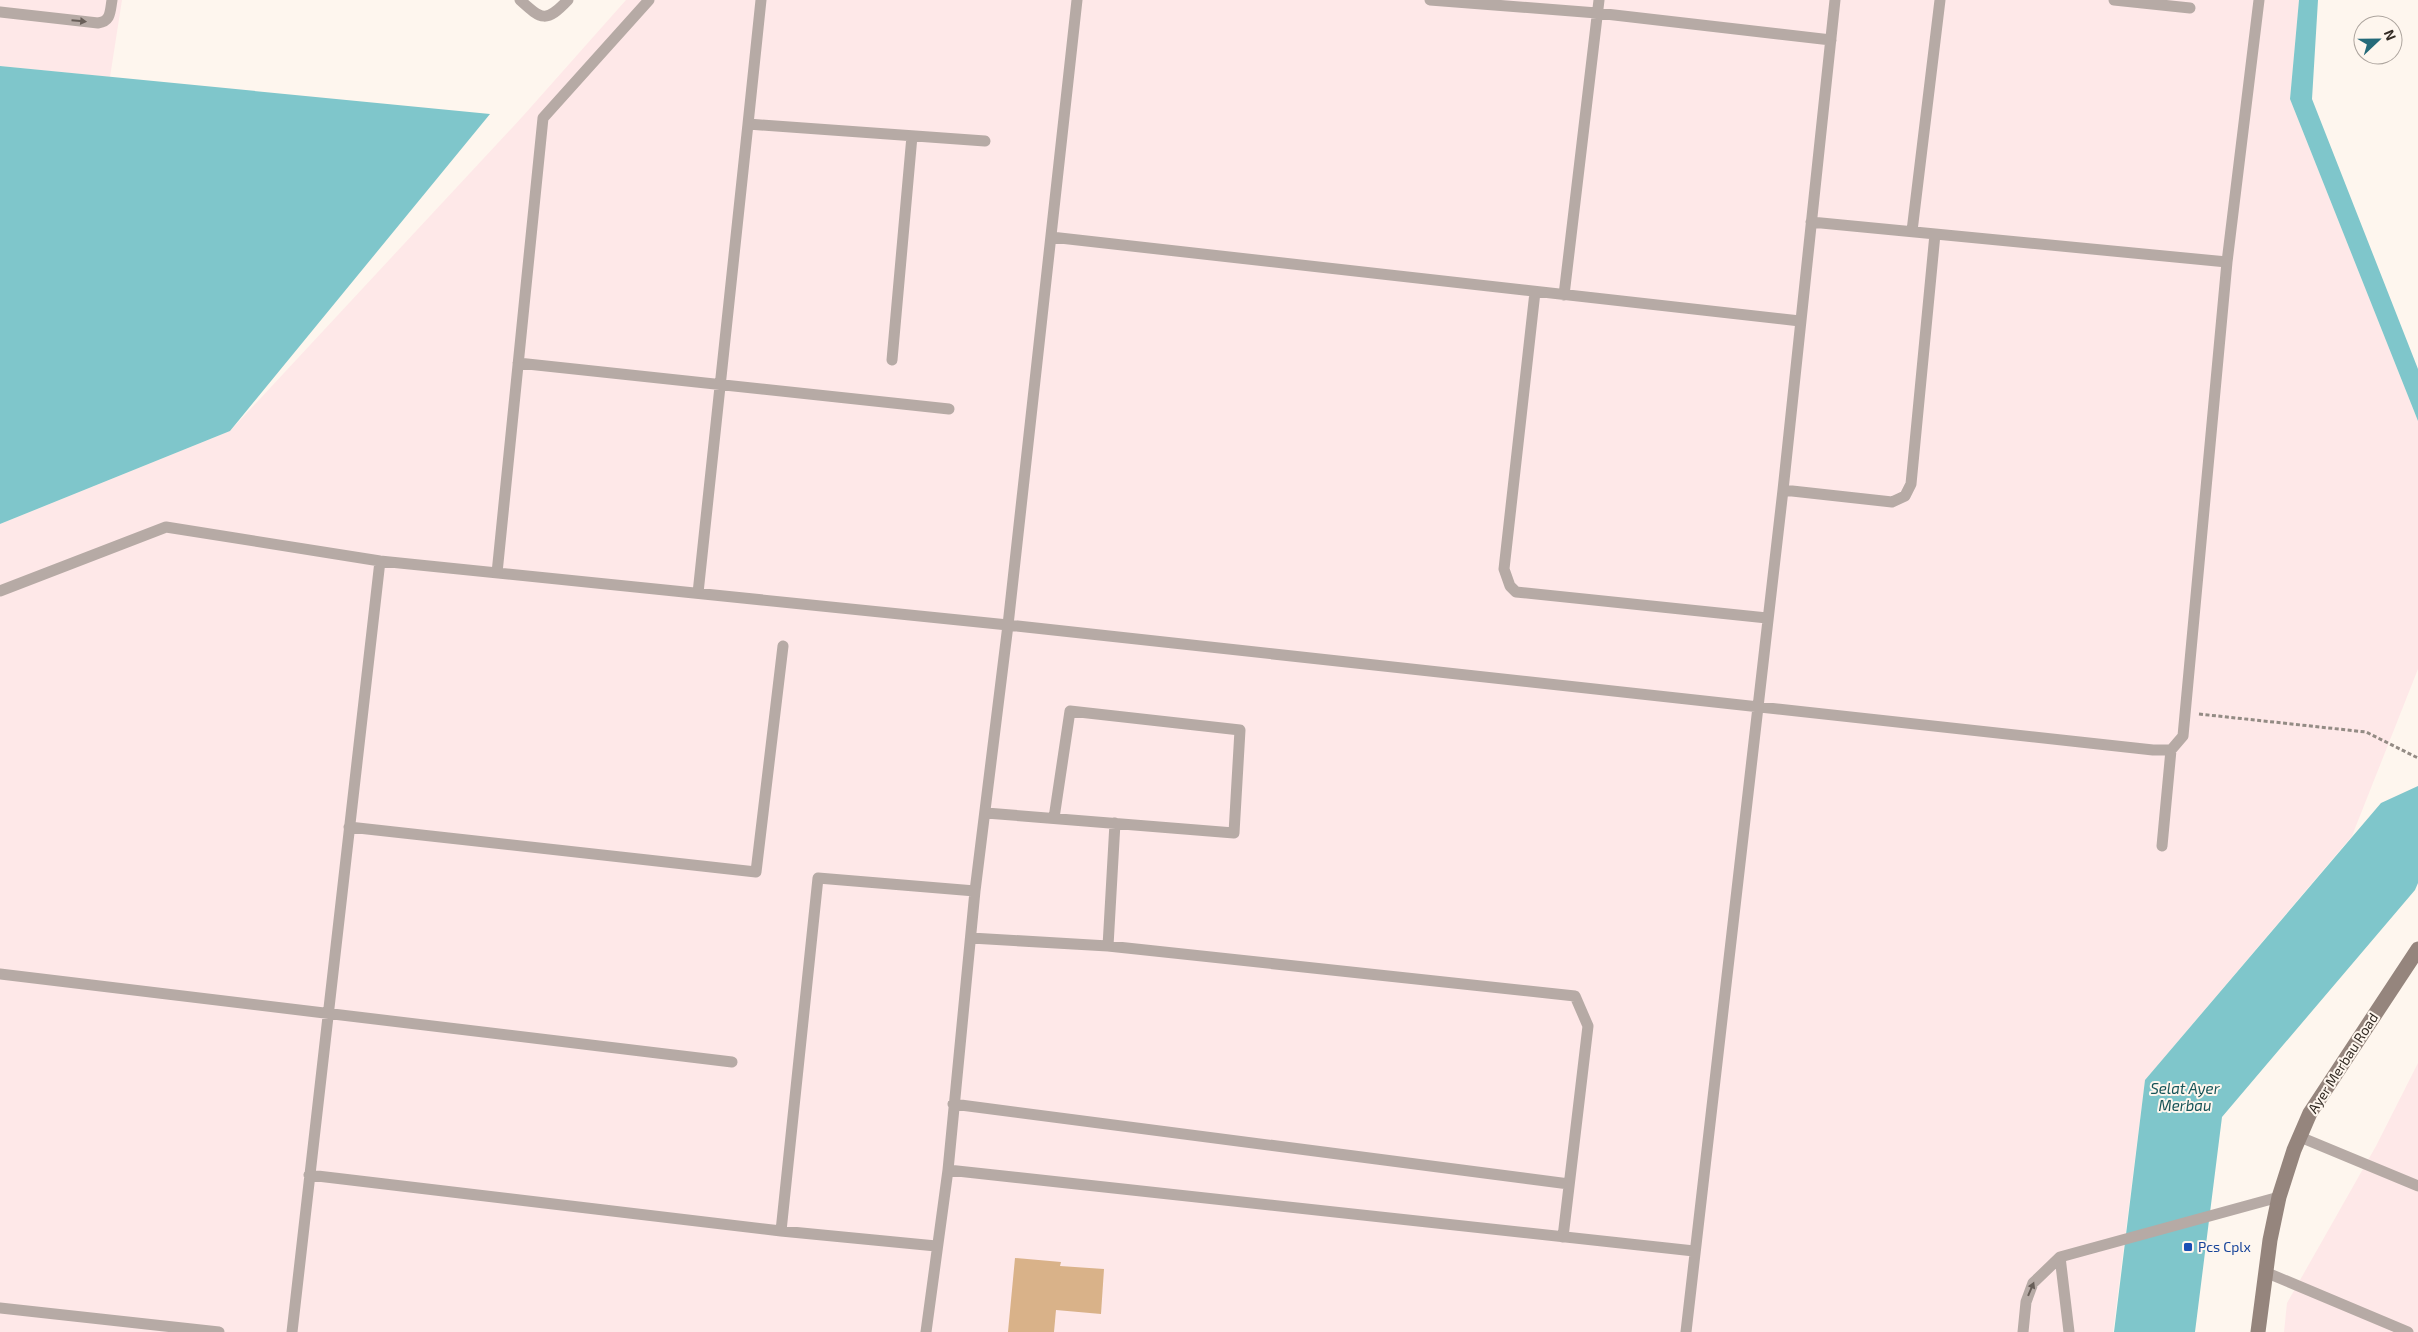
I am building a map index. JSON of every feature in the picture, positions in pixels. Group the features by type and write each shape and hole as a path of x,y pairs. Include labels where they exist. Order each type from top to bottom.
{"street":[{"name":"Ayer Merbau Road","path":"2258,1332 2265,1272 2279,1197 2310,1113 2418,948"}],"lane":[{"path":"0,12 98,23 105,22 110,17 112,0"},
{"path":"520,0 538,16 544,18 550,16 568,0"},
{"path":"497,574 543,118 649,0"},
{"path":"698,593 760,0"},
{"path":"926,1332 936,1246 948,1170 975,892 1008,625 1077,0"},
{"path":"1430,0 1597,13 1831,40"},
{"path":"1564,295 1599,0"},
{"path":"1686,1332 1782,490 1835,0"},
{"path":"1912,231 1940,0"},
{"path":"2114,0 2190,8"},
{"path":"2162,846 2171,750 2183,736 2186,713 2227,262 2259,0"},
{"path":"748,124 985,142"},
{"path":"892,360 912,136"},
{"path":"1811,222 2227,262"},
{"path":"1782,490 1892,502 1905,496 1910,484 1935,234"},
{"path":"1051,237 1800,321"},
{"path":"1536,292 1504,569 1510,586 1516,592 1767,618"},
{"path":"518,363 949,408"},
{"path":"0,591 166,527 380,560 497,574 1008,625 2153,750 2171,750"},
{"path":"292,1332 380,560"},
{"path":"350,827 756,872 783,646"},
{"path":"986,813 1234,832 1240,730 1070,711 1054,818"},
{"path":"1108,946 1115,823"},
{"path":"781,1231 818,878 975,892"},
{"path":"971,938 1108,946 1575,996 1588,1026 1562,1238"},
{"path":"0,974 732,1062"},
{"path":"953,1104 1569,1184"},
{"path":"2300,1138 2418,1186"},
{"path":"948,1170 1694,1251"},
{"path":"309,1175 781,1231 936,1246"},
{"path":"2023,1332 2026,1302 2033,1283 2060,1257 2279,1197"},
{"path":"2060,1257 2069,1332"},
{"path":"2265,1272 2408,1332"},
{"path":"0,1308 129,1327 219,1332"}],"path":[{"path":"2186,713 2366,732 2418,758"}],"shaded area":[{"path":"0,0 122,0 110,77 0,66"},
{"path":"626,0 2299,0 2290,99 2418,421 2418,669 2352,836 2145,1080 2113,1332 0,1332 0,524 230,431 523,116"},
{"path":"2418,1063 2418,1332 2284,1332 2287,1303 2376,1146"}],"water":[{"path":"2299,0 2318,0 2312,99 2418,369 2418,421 2290,99"},
{"path":"0,66 490,114 230,431 0,524"},
{"name":"Selat Ayer Merbau","path":"2418,786 2418,883 2415,890 2222,1117 2195,1332 2114,1332 2145,1080 2381,803"}],"building":[{"path":"1015,1258 1061,1262 1060,1266 1104,1269 1101,1314 1056,1310 1054,1332 1008,1332"}],"place":[{"name":"Pcs Cplx","path":"2188,1247"}]}
